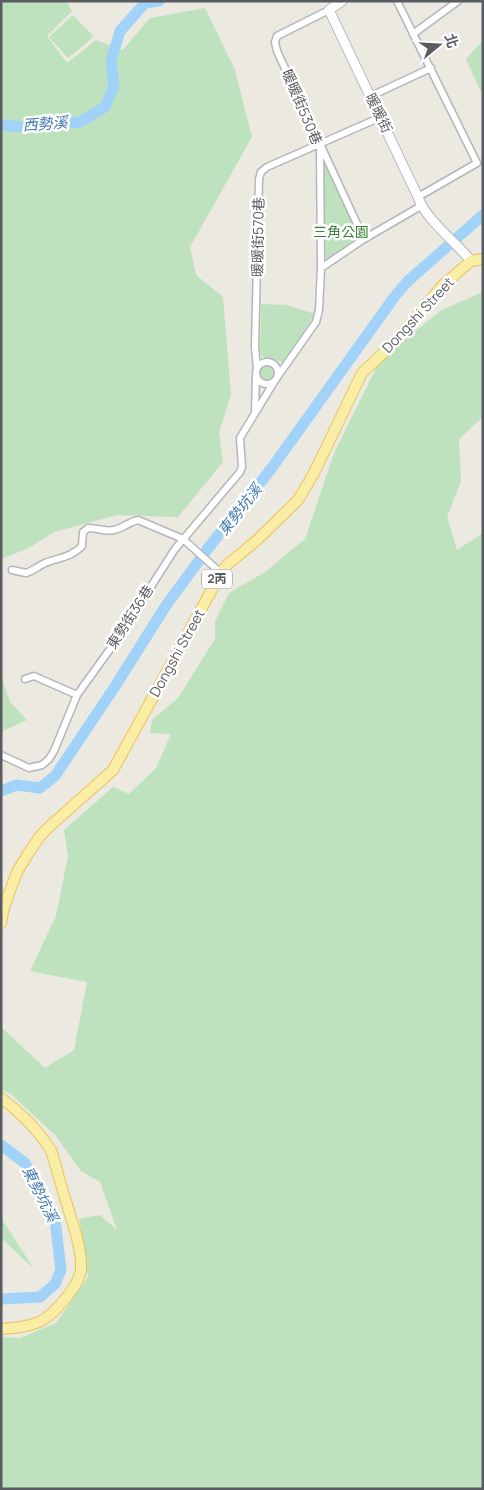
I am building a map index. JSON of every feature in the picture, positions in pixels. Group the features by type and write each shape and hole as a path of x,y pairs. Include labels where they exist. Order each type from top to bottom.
{"main road":[{"path":"469,257 483,259"},
{"name":"Dongshi Street","path":"1,923 4,907 14,879 40,836 112,770 217,570 227,565 257,540 298,500 314,473 362,373 398,339 421,310 469,257"},
{"path":"1,1098 33,1127 51,1150 75,1234 81,1269 80,1277 66,1297 45,1319 19,1328 1,1329"}],"street":[{"path":"329,10 342,1"},
{"path":"321,268 477,163 397,1"},
{"path":"413,34 458,1"},
{"name":"暖暖街","path":"329,10 420,201 440,228 469,257"},
{"name":"暖暖街530巷","path":"255,412 316,322 320,310 320,144 277,51 275,42 277,36 329,10"},
{"path":"371,96 430,68"},
{"name":"暖暖街570巷","path":"257,368 255,346 259,180 261,172 267,167 381,117"},
{"path":"320,144 364,239"},
{"path":"183,538 240,472 242,467 240,438 255,412 256,376 257,368 266,362 273,363 278,368 276,379 271,384 264,384 256,376"},
{"path":"12,570 26,573 78,550 82,546 83,532 88,528 105,531 116,530 138,520 183,538 217,570"},
{"name":"東勢街36巷","path":"1,755 28,768 42,765 49,759 77,696 118,638 174,549 183,538"},
{"path":"25,679 34,676 77,696"}],"green space":[{"path":"1,1 66,1 72,11 47,36 67,63 96,40 123,50 150,18 205,8 235,70 252,137 190,247 196,275 223,297 231,395 219,432 223,462 178,517 117,515 54,532 29,548 1,559"},
{"path":"73,15 93,36 68,58 49,37"},
{"path":"483,40 483,96 466,59"},
{"name":"三角公園","path":"323,157 360,238 326,260"},
{"path":"483,292 483,417 459,439 461,481 447,517 457,550 483,533 483,1489 1,1489 1,1337 20,1338 56,1323 88,1277 79,1219 100,1215 117,1230 100,1182 81,1171 56,1136 11,1094 1,1090 1,1027 45,1068 74,1050 87,982 30,971 56,916 68,856 64,830 113,787 129,794 156,768 171,734 150,733 152,720 178,698 215,639 215,621 229,593 265,572 305,539 334,453 380,360 440,311"},
{"path":"261,304 287,305 315,314 283,362 262,357 260,352"},
{"path":"264,365 270,365 275,370 273,379 264,381 259,376 259,370"},
{"path":"1,677 10,702 27,720 1,732"},
{"path":"1,1218 34,1269 1,1238"}],"waterway":[{"name":"西勢溪","path":"1,125 26,127 80,122 105,107 114,86 111,61 120,31 145,3 159,1"},
{"name":"東勢坑溪","path":"1,791 17,785 40,788 55,776 167,604 209,547 271,469 395,296 408,281 483,215"},
{"name":"東勢坑溪","path":"1,1145 25,1163 55,1219 61,1270 55,1284 40,1297 1,1299"}]}
